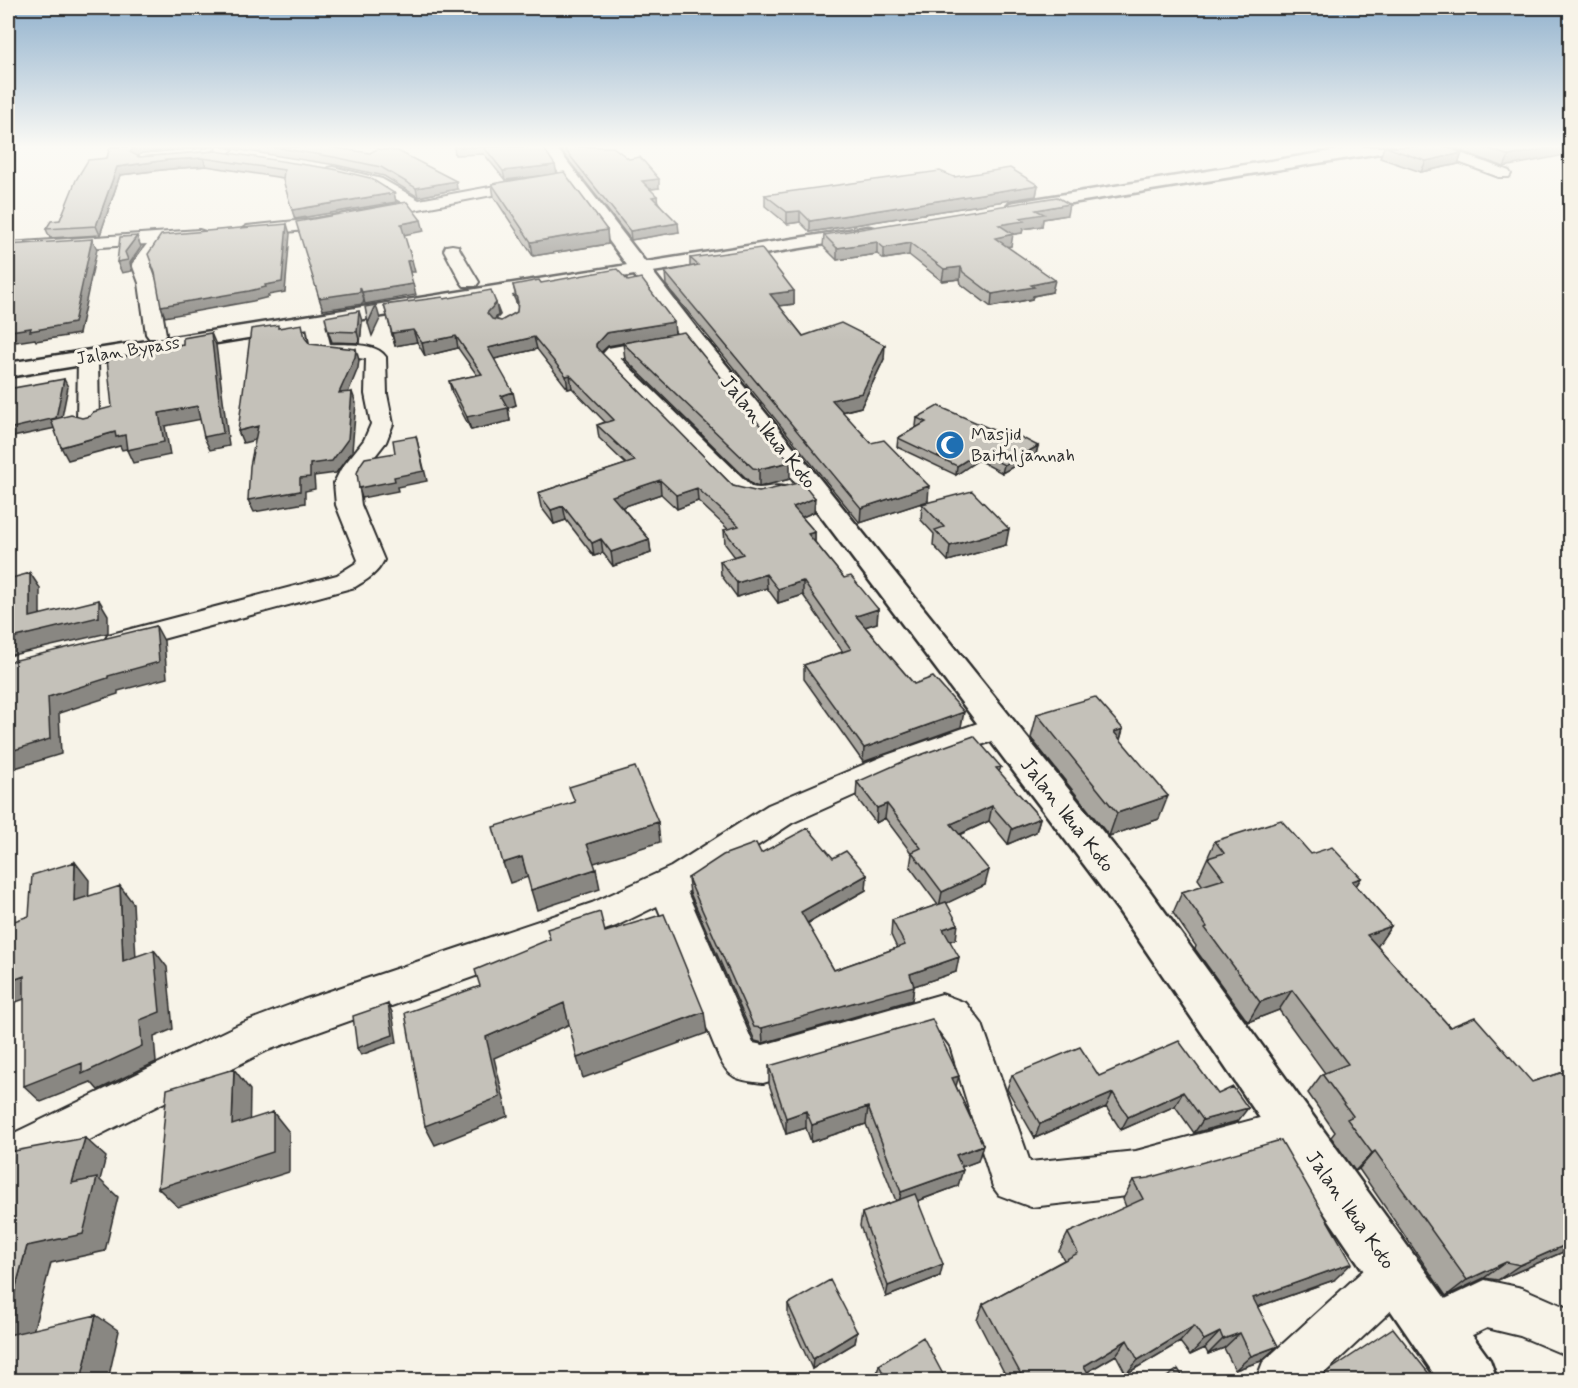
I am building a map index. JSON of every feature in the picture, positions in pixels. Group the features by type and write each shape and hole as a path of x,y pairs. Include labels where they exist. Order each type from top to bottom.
{"main road":[{"name":"Jalan Ikua Koto","path":"597,212 693,339 810,484 1132,899 1470,1380"},
{"name":"Jalan Bypass","path":"8,357 470,282 636,262 884,222"},
{"name":"Jalan Bypass","path":"8,370 501,291 636,262"}],"street":[{"path":"8,248 225,233 315,224 376,212"},
{"path":"156,334 148,284 141,264 159,238"},
{"path":"452,250 470,282"},
{"path":"501,291 510,315 510,319 502,325"},
{"path":"90,647 346,581 367,568 371,560 346,500 344,486 349,474 369,451 381,430 384,416 376,397 376,357 369,353 319,348 316,321"},
{"path":"693,339 615,352 609,358 744,493 759,496 810,484"},
{"path":"88,358 88,422"},
{"path":"8,1159 254,1037 603,915 667,886 780,814 895,764 998,727"},
{"path":"667,886 739,1057 744,1061 763,1064 942,1012 952,1016 968,1037 1010,1171 1022,1183 1031,1185 1136,1173 1293,1130"},
{"path":"1281,1380 1395,1274"},
{"path":"1434,1329 1485,1304 1522,1312 1570,1333"}],"building":[{"path":"63,212 101,212 96,226 46,229 51,221 60,220"},
{"path":"353,212 415,212 421,220 401,224 412,260 407,261 413,284 362,292 360,287 360,292 319,298 296,222"},
{"path":"511,212 593,212 607,230 531,242"},
{"path":"615,212 667,212 678,223 630,231"},
{"path":"801,212 868,212 810,221"},
{"path":"966,212 1040,212 1044,214 1020,218 1024,221 999,225 1013,234 995,238 1055,280 1031,285 1034,287 992,294 963,272 961,267 944,269 910,243 884,248 877,242 837,248 824,235"},
{"path":"287,224 282,282 249,291 161,306 155,273 148,254 161,235"},
{"path":"137,236 125,252 128,260 117,262 120,237"},
{"path":"92,239 74,323 30,331 31,328 10,331 13,317 8,318 8,245"},
{"path":"761,248 794,291 770,294 803,336 841,323 885,345 862,393 832,400 871,443 884,440 929,486 861,508 665,272 698,265 690,258"},
{"path":"617,269 628,281 641,278 674,322 606,333 596,347 733,486 759,492 802,482 815,498 793,507 815,532 808,534 844,578 851,576 878,609 856,616 914,684 933,677 964,712 864,748 804,665 851,649 803,581 778,589 766,574 737,583 720,561 743,554 724,530 739,526 697,488 676,495 660,480 612,496 649,539 611,552 601,539 592,543 563,506 551,510 538,493 635,461 597,425 614,420 570,375 566,376 534,337 488,348 513,392 501,396 508,408 467,417 449,381 482,374 456,336 422,343 413,330 392,333 384,305 443,297 444,299 491,290 496,303 487,313 492,319 501,321 517,312 518,302 513,285 539,280 541,283"},
{"path":"376,305 368,323 365,307"},
{"path":"359,311 357,332 328,331 325,317"},
{"path":"302,324 305,338 310,344 356,349 355,357 339,393 352,392 348,439 332,461 310,464 310,477 300,478 300,491 248,500 250,466 258,426 238,431 251,329"},
{"path":"684,332 790,462 759,469 753,468 623,343"},
{"path":"211,333 223,433 204,437 197,406 159,413 164,442 127,450 125,435 116,437 115,432 61,447 51,420 71,415 82,418 90,416 93,412 112,407 107,359 172,349 172,346 183,344 183,338"},
{"path":"64,379 56,418 8,429 8,389"},
{"name":"Masjid Baituljannah","path":"938,406 1007,436 1013,433 1038,446 1004,465 979,452 957,466 898,438 926,422 917,418"},
{"path":"416,436 424,471 394,477 395,481 359,488 357,473 365,458 395,453 393,440"},
{"path":"972,491 1009,529 950,546 935,530 944,527 922,504"},
{"path":"30,573 30,617 99,600 99,617 8,639 8,579"},
{"path":"156,626 159,662 108,676 108,678 48,697 50,739 8,752 8,662"},
{"path":"1095,697 1123,729 1114,732 1168,796 1117,813 1037,714"},
{"path":"974,736 1001,767 996,768 1040,818 1012,829 992,806 951,824 989,870 942,892 912,852 921,848 887,804 877,808 857,782 909,759"},
{"path":"635,767 658,822 587,844 596,869 531,890 522,857 503,863 493,827 575,802 569,787"},
{"path":"1281,820 1311,854 1332,847 1361,878 1352,881 1391,926 1367,935 1450,1027 1475,1017 1532,1082 1570,1070 1570,1243 1520,1265 1506,1262 1467,1280 1375,1151 1372,1153 1347,1119 1353,1116 1322,1074 1348,1064 1292,990 1260,1002 1205,928 1207,927 1182,892 1224,879 1208,858 1224,853 1215,841"},
{"path":"808,828 833,858 846,851 867,875 801,912 834,970 905,945 892,920 946,902 958,924 943,929 959,957 910,974 914,986 762,1028 754,1027 688,878 723,855 756,843 761,853"},
{"path":"75,862 74,901 120,886 123,961 154,950 160,1012 140,1020 142,1046 82,1074 82,1063 24,1086 24,976 8,982 8,923 29,916 32,875"},
{"path":"600,912 605,932 664,914 704,1012 577,1058 564,1003 486,1037 500,1097 425,1126 405,1013 480,986 475,970 550,939 547,929"},
{"path":"388,1004 393,1035 357,1048 353,1016"},
{"path":"932,1019 959,1076 952,1078 983,1145 956,1155 963,1170 901,1192 868,1107 812,1125 806,1111 786,1118 769,1066"},
{"path":"1179,1041 1218,1094 1233,1087 1248,1108 1203,1120 1183,1092 1128,1117 1113,1093 1040,1124 1012,1075 1080,1047 1099,1076"},
{"path":"234,1069 232,1125 273,1112 273,1152 158,1188 167,1089"},
{"path":"85,1138 72,1183 97,1178 83,1234 27,1246 8,1315 9,1152"},
{"path":"1281,1140 1352,1263 1253,1298 1278,1346 1251,1356 1240,1333 1223,1339 1220,1332 1204,1340 1194,1326 1138,1360 1127,1340 1084,1366 1092,1380 1024,1380 983,1304 1078,1253 1068,1233 1143,1199 1133,1180 1148,1178"},
{"path":"915,1194 943,1264 888,1286 862,1213"},
{"path":"830,1280 857,1332 813,1359 788,1304"},
{"path":"96,1315 81,1380 8,1380 8,1335"},
{"path":"1393,1328 1434,1380 1315,1380"},
{"path":"923,1337 946,1380 887,1380 879,1365"},
{"path":"1178,1369 1185,1380 1163,1380"},
{"path":"961,1372 966,1380 949,1380"}],"place":[{"name":"Masjid Baituljannah","path":"950,445"}]}
